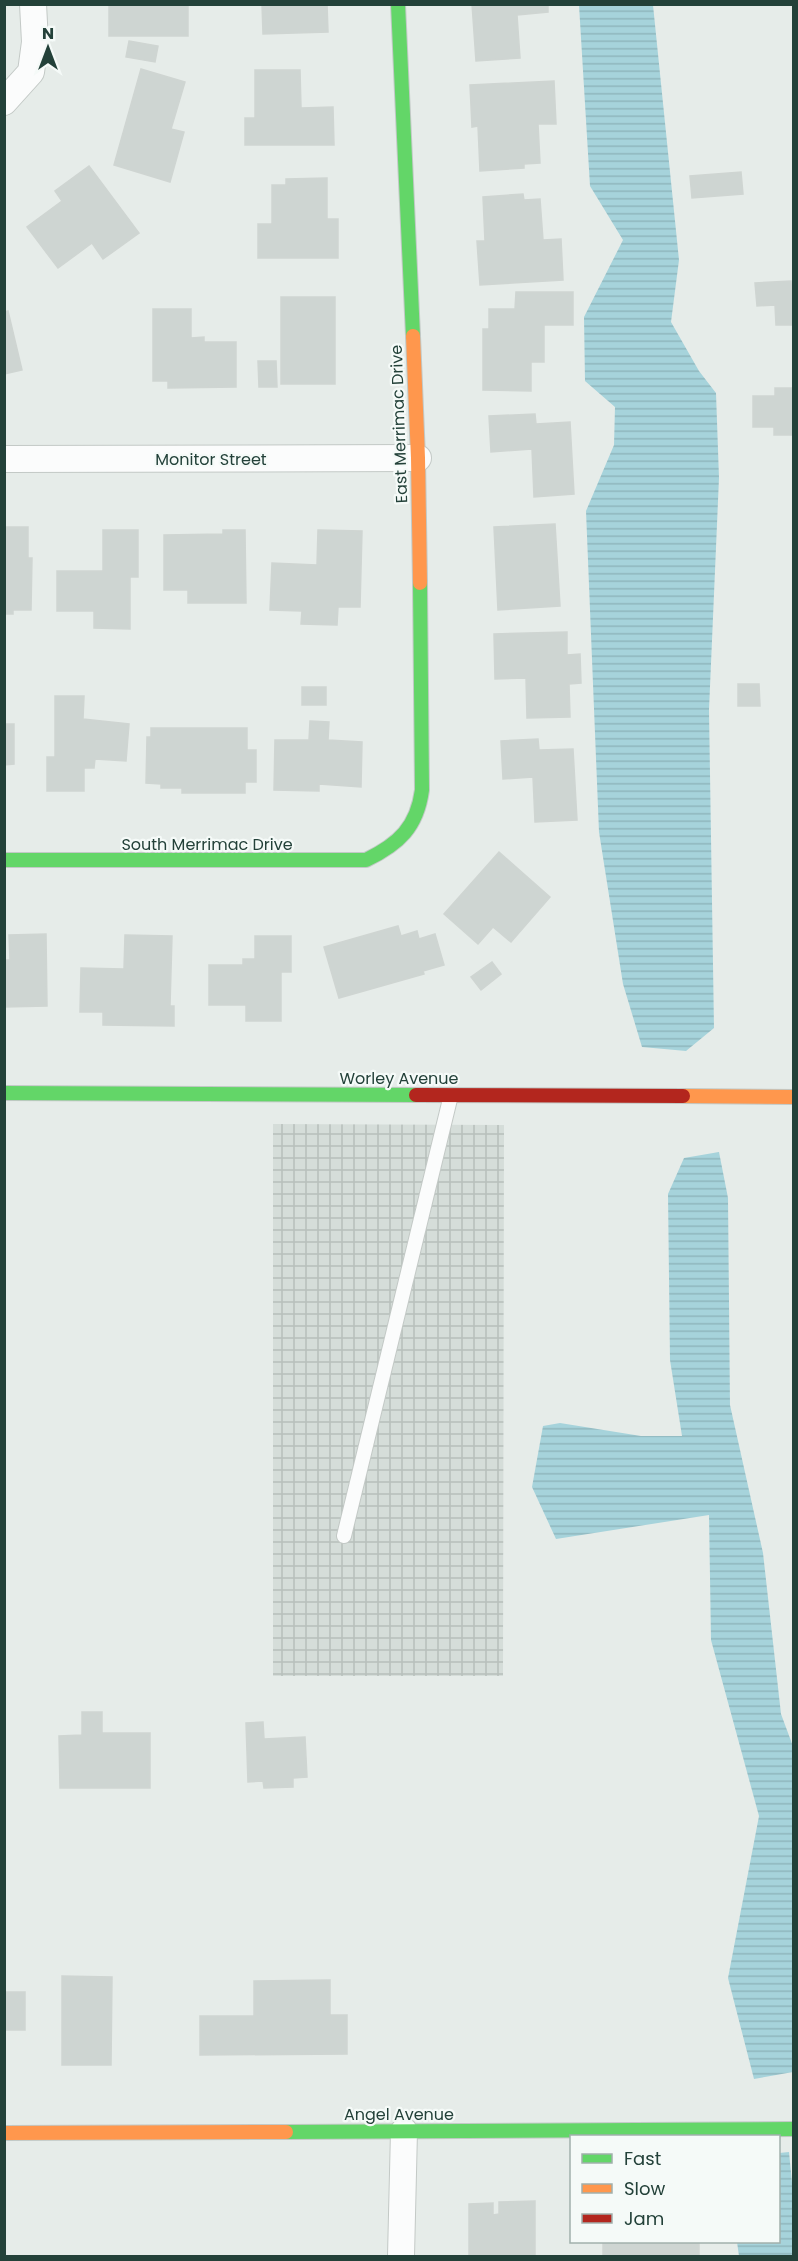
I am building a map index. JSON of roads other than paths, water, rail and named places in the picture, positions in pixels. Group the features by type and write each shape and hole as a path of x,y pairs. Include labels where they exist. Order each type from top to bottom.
{"street":[{"path":"4,102 31,72 35,42 33,4"},
{"name":"East Merrimac Drive","path":"398,4 418,458 422,790 417,816 401,837"},
{"name":"Monitor Street","path":"4,459 418,458"},
{"name":"South Merrimac Drive","path":"4,860 366,860 385,851 401,837"},
{"name":"Worley Avenue","path":"4,1093 794,1097"},
{"name":"Angel Avenue","path":"4,2133 794,2128"},
{"path":"401,2256 404,2131"}],"lane":[{"path":"344,1536 451,1095"}],"water":[{"path":"579,5 653,5 679,260 671,322 699,371 716,393 719,478 709,710 714,1028 686,1051 642,1047 623,984 599,832 586,511 614,445 615,407 585,381 584,317 623,240 590,186"},
{"path":"719,1152 728,1198 730,1405 763,1553 781,1714 794,1749 793,2072 754,2079 728,1978 759,1816 711,1640 709,1515 556,1539 532,1487 543,1426 560,1423 641,1436 682,1436 670,1360 668,1194 684,1158"},
{"path":"789,2152 794,2203 793,2256 739,2256 737,2243 780,2243 780,2153"}]}
